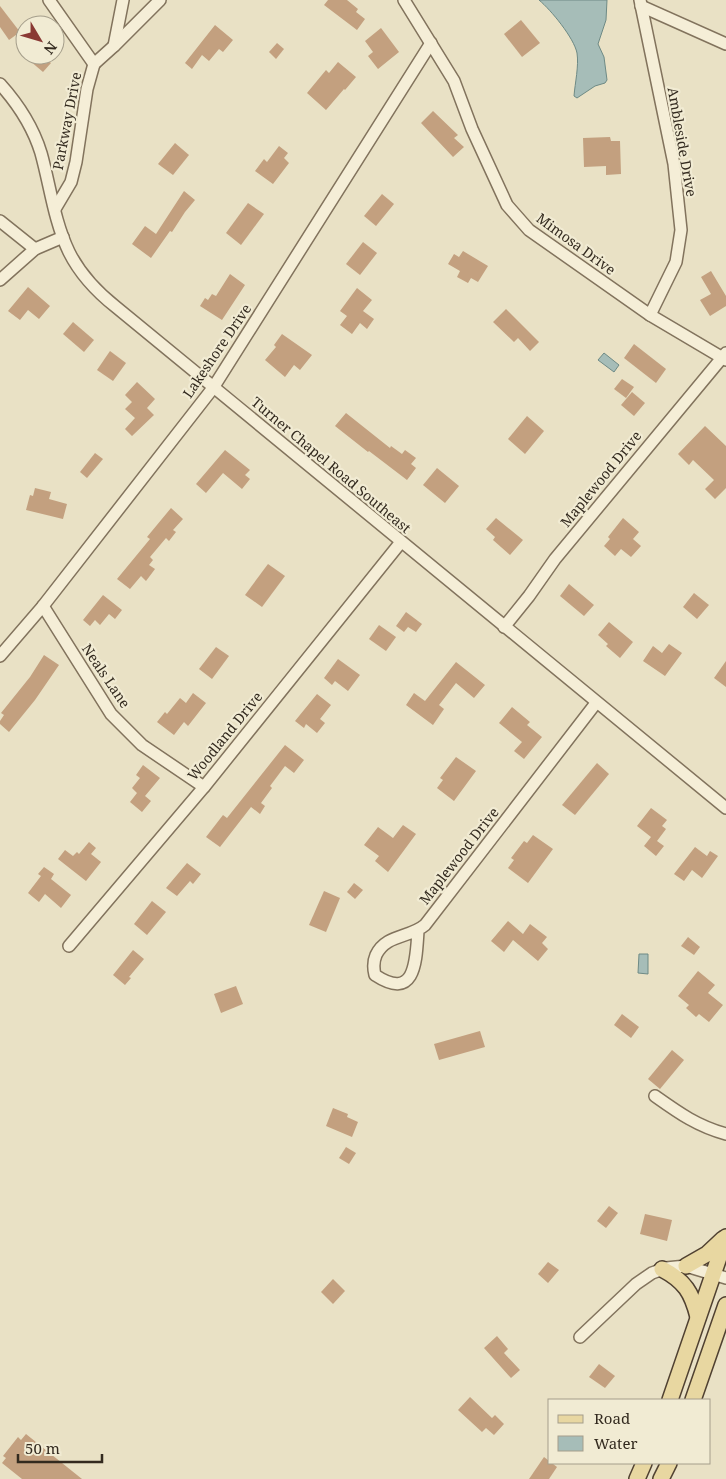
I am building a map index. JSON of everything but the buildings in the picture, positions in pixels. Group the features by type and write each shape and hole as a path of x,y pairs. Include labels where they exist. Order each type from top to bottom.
{"main road":[{"path":"686,1266 707,1254 726,1237"},
{"path":"670,1399 698,1316 720,1276 726,1237"},
{"path":"662,1270 676,1277 686,1287 694,1301 698,1316"},
{"path":"692,1399 726,1305"},
{"path":"637,1479 644,1464"},
{"path":"662,1479 669,1464"}],"street":[{"path":"49,0 94,64 160,0"},
{"path":"114,46 122,0"},
{"name":"Mimosa Drive","path":"404,0 454,81 472,129 507,205 529,230 650,315 724,356"},
{"path":"640,3 726,44"},
{"name":"Ambleside Drive","path":"640,3 674,164 681,230 676,262 650,315"},
{"name":"Lakeshore Drive","path":"0,656 43,606 213,388 432,43"},
{"name":"Parkway Drive","path":"55,209 71,182 76,162 87,89 94,64"},
{"name":"Turner Chapel Road Southeast","path":"0,84 16,103 35,136 41,152 63,237 76,263 94,288 213,388 726,808"},
{"path":"0,221 36,249"},
{"path":"0,280 36,249 63,237"},
{"name":"Maplewood Drive","path":"504,627 529,596 554,559 724,356"},
{"name":"Woodland Drive","path":"69,946 204,787 401,542"},
{"name":"Neals Lane","path":"43,606 111,714 142,745 204,787"},
{"name":"Maplewood Drive","path":"418,931 425,925 596,703"},
{"path":"418,931 414,971 408,980 401,983 393,983 375,975 372,967 374,958 384,944 390,940 418,931"},
{"path":"655,1096 707,1129 726,1134"},
{"path":"580,1337 636,1284 652,1273 686,1266 720,1276"}],"water":[{"path":"539,0 607,0 606,20 598,44 604,57 607,80 605,83 595,86 577,98 574,96 578,63 575,47 550,10"},
{"path":"604,353 619,365 614,372 598,360"},
{"path":"639,954 648,954 648,974 638,973"}]}
